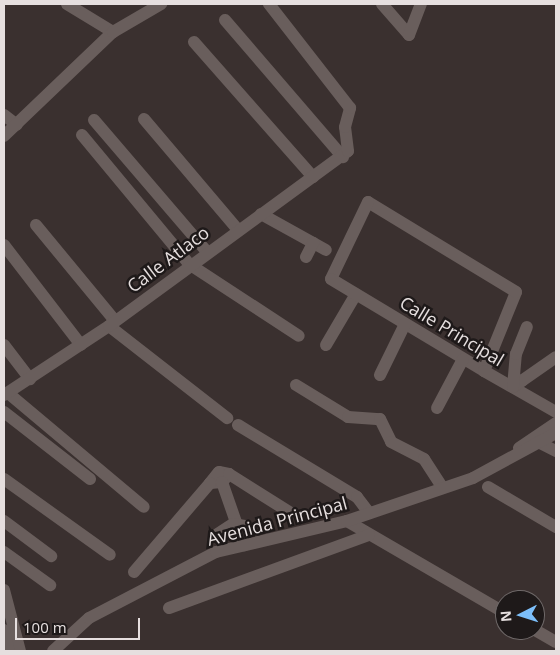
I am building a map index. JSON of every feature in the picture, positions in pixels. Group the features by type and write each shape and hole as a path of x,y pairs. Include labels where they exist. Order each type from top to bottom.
{"street":[{"path":"67,4 113,32"},
{"path":"4,136 113,32 161,4"},
{"path":"269,4 350,108 345,127 346,152"},
{"path":"382,4 409,35 421,4"},
{"path":"225,20 346,152"},
{"path":"194,42 313,177"},
{"path":"4,115 17,125"},
{"path":"144,119 238,230"},
{"path":"94,120 206,252"},
{"path":"82,135 189,264 299,336"},
{"name":"Calle Atlaco","path":"6,394 112,323 189,264 346,152"},
{"name":"Calle Principal","path":"484,371 516,292 368,202 332,279 462,360 484,371 518,384 556,412"},
{"path":"261,214 326,250"},
{"path":"36,225 112,323 233,422 357,497 369,512"},
{"path":"306,257 313,243"},
{"path":"4,245 81,345"},
{"path":"326,345 356,294"},
{"path":"380,375 406,324"},
{"path":"518,384 516,354 527,327"},
{"path":"4,345 30,379"},
{"path":"518,384 556,357"},
{"path":"437,408 462,360 556,421 507,456"},
{"path":"296,386 348,417 380,419 391,442 424,459 442,487 473,478 542,444 556,434"},
{"path":"6,394 144,507"},
{"path":"4,412 90,479"},
{"path":"542,444 556,451"},
{"path":"4,478 110,555"},
{"path":"220,480 289,512"},
{"path":"220,480 244,545"},
{"path":"134,572 220,480"},
{"name":"Avenida Principal","path":"53,651 89,618 216,552 347,521 442,487"},
{"path":"488,487 556,527"},
{"path":"4,521 51,556"},
{"path":"347,521 369,536 495,607"},
{"path":"216,535 238,526"},
{"path":"169,608 369,536"},
{"path":"4,552 50,585"},
{"path":"4,590 20,651"},
{"path":"4,630 9,651"},
{"path":"545,636 556,642"}]}
